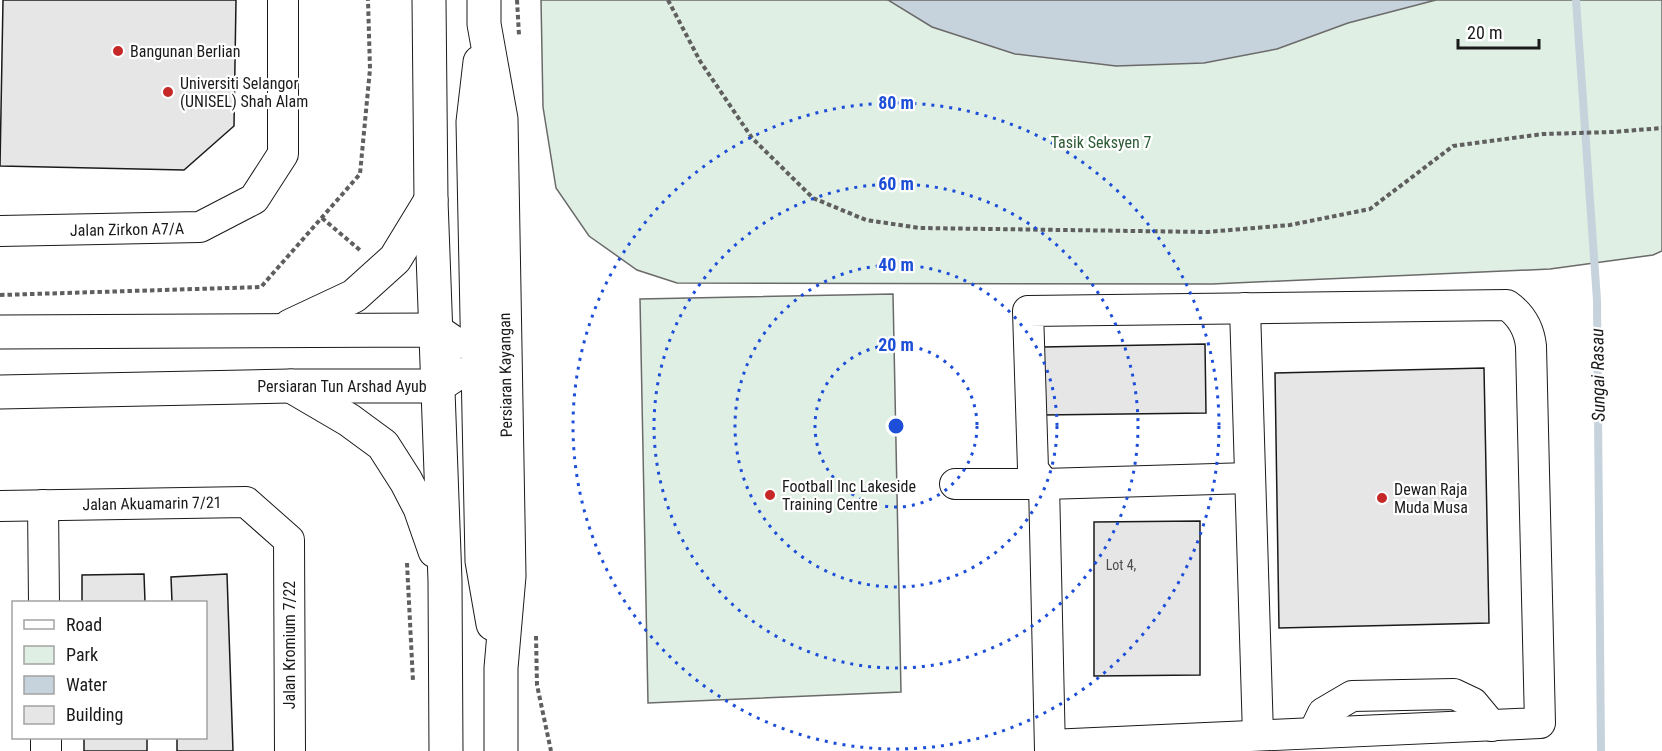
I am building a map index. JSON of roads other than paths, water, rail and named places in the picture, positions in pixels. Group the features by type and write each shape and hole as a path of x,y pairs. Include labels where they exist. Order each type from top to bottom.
{"main road":[{"path":"429,0 431,200 445,581 446,751"},
{"path":"484,12 473,122 482,561 501,668"},
{"name":"Persiaran Kayangan","path":"484,12 501,119 509,576 501,668 501,751"},
{"path":"280,330 354,296 394,259 431,200"},
{"path":"0,332 435,330 477,360"},
{"name":"Persiaran Tun Arshad Ayub","path":"0,392 291,386 438,386 477,360"},
{"path":"291,386 349,420 383,445 420,508 445,581"}],"street":[{"name":"Jalan Zirkon A7/A","path":"0,231 200,228 255,199 284,154 283,0"},
{"path":"1507,305 1517,312 1529,333 1532,346 1540,723 1314,732 1050,748 1044,484 1033,469 1028,311 1245,308 1507,305"},
{"path":"1245,308 1258,735"},
{"path":"954,484 1044,484 1250,478"},
{"name":"Jalan Akuamarin 7/21","path":"0,506 246,502 289,540"},
{"path":"43,505 44,601"},
{"name":"Jalan Kromium 7/22","path":"289,540 290,751"}],"water":[{"path":"888,0 1436,0 1348,23 1277,49 1204,63 1116,66 1015,54 932,27"}],"waterway":[{"name":"Sungai Rasau","path":"1576,0 1597,300 1601,751"}],"place":[{"name":"Bangunan Berlian","path":"118,51"},
{"name":"Universiti Selangor (UNISEL) Shah Alam","path":"168,92"},
{"name":"Football Inc Lakeside Training Centre","path":"770,495"},
{"name":"Dewan Raja Muda Musa","path":"1382,498"}],"park label":[{"name":"Tasik Seksyen 7","path":"1101,142"}]}
